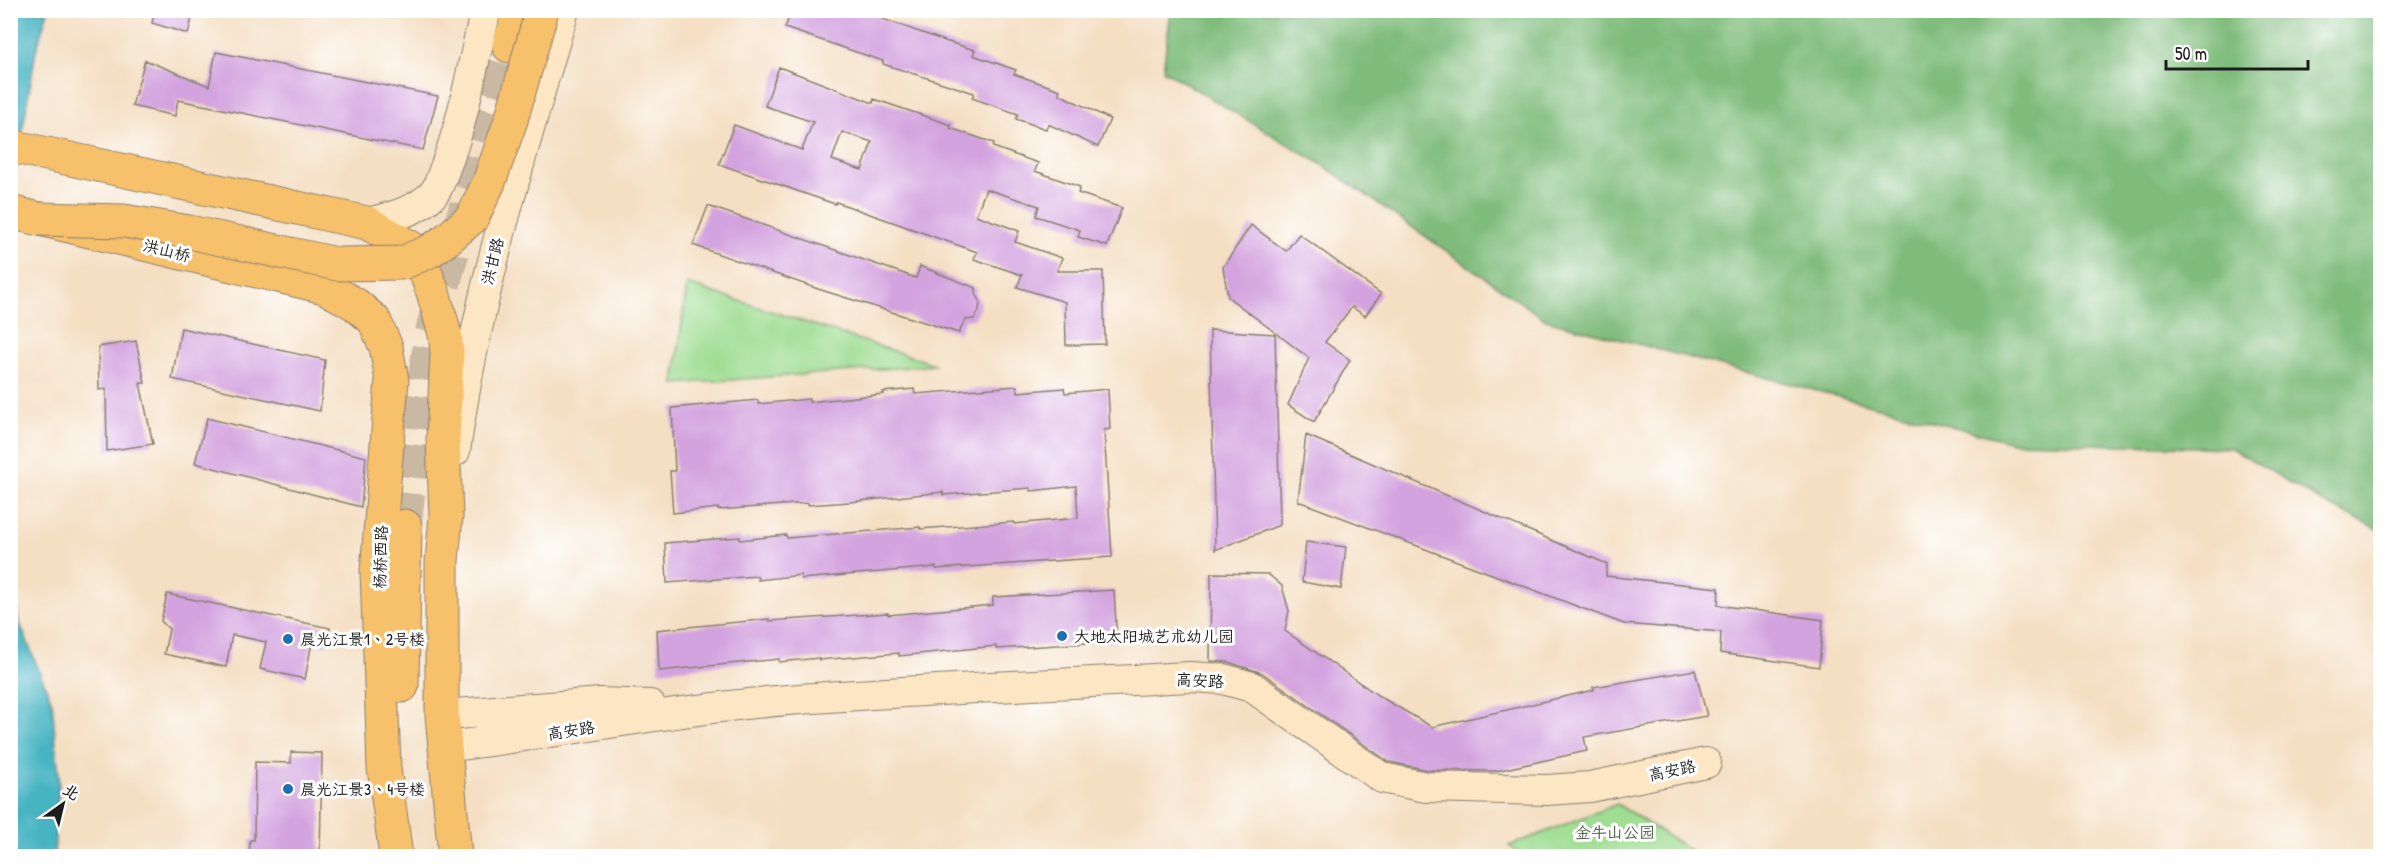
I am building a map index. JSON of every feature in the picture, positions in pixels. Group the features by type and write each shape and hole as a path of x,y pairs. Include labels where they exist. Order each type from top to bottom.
{"main road":[{"path":"509,46 520,10"},
{"path":"25,215 124,221 189,232 337,264 402,262 420,255 446,240 472,218 489,182 511,120 542,10"},
{"path":"10,146 367,223 417,251 433,292 445,334 447,352 443,439 446,516 442,561 442,716 455,856"},
{"name":"洪山桥","path":"25,215 324,287"},
{"name":"杨桥西路","path":"324,287 355,304 374,320 386,347 392,380 377,572 384,768 396,856"},
{"path":"405,526 403,743 418,856"}],"street":[{"path":"367,223 385,219 422,203 435,192 464,108 486,10"},
{"name":"洪甘路","path":"446,516 460,414 480,311 506,205 564,10"},
{"path":"448,159 446,183 450,196 473,211 490,212 506,205"},
{"name":"高安路","path":"444,747 522,738 698,710 799,699 1197,677 1222,679 1252,687 1382,778 1426,788 1547,790 1590,787 1706,763"},
{"name":"高安路","path":"442,716 601,703 656,705 698,710"}],"green space":[{"path":"1171,11 2380,11 2380,530 2320,501 2232,448 2012,442 1546,320 1321,164 1163,70"},
{"path":"687,284 937,365 674,384"},
{"name":"金牛山公园","path":"1617,804 1699,856 1524,856 1509,846"}],"water":[{"path":"11,11 48,11 36,51 11,197"},
{"path":"10,520 18,619 52,702 59,777 54,856 11,856"}],"building":[{"path":"155,10 194,10 188,34 152,23"},
{"path":"792,10 862,10 975,50 973,55 1016,70 1014,74 1060,90 1059,94 1110,119 1098,147 1048,124 1046,129 1016,119 1018,114 972,98 974,93 883,64 883,61 785,28"},
{"path":"216,52 438,96 423,150 178,100 175,116 132,106 145,60 209,86"},
{"path":"779,67 873,103 874,99 951,125 950,128 994,143 993,147 1038,163 1035,171 1080,187 1078,193 1122,208 1107,246 1078,237 1080,230 1036,216 1039,206 986,189 976,215 1019,231 1015,242 1062,258 1057,271 1103,271 1105,344 1066,345 1065,302 1017,287 1022,275 974,259 977,252 836,202 835,204 719,164 734,125 802,150 813,122 765,106","holes":["842,132 872,142 862,170 832,160"]},
{"path":"708,206 916,278 920,266 976,288 980,301 979,311 974,319 965,320 959,333 818,289 693,245"},
{"path":"1251,225 1286,251 1299,234 1381,294 1365,316 1352,307 1325,342 1350,360 1314,422 1288,405 1309,358 1228,297 1223,267"},
{"path":"181,328 325,360 320,411 172,379"},
{"path":"1210,330 1275,334 1280,520 1280,525 1215,550"},
{"path":"136,341 145,383 140,383 153,444 107,451 106,389 99,390 98,347"},
{"path":"1017,386 1018,392 1064,388 1065,393 1108,389 1110,429 1104,430 1112,557 936,569 936,567 801,579 801,575 758,580 757,576 667,583 665,543 740,537 740,540 786,535 787,538 920,527 920,529 1014,522 1014,524 1078,518 1076,486 1031,491 1031,488 943,495 943,492 850,502 718,510 718,508 673,513 670,471 675,471 672,408 758,400 758,404 809,399 809,402 914,389 915,394"},
{"path":"207,418 366,457 361,507 195,463"},
{"path":"1306,435 1607,564 1606,576 1719,588 1718,605 1823,620 1819,667 1720,653 1721,632 1624,624 1298,501"},
{"path":"1306,542 1346,547 1341,589 1302,582"},
{"path":"1211,573 1268,574 1282,586 1289,611 1285,631 1379,696 1432,727 1594,690 1593,687 1695,670 1707,716 1584,737 1587,751 1496,771 1428,770 1389,762 1262,673 1228,662 1210,661"},
{"path":"1114,590 1117,641 996,649 996,646 899,656 899,653 779,662 779,659 659,671 657,630 769,619 769,621 888,613 888,615 993,605 993,597"},
{"name":"晨光江景1、2号楼","path":"167,594 330,628 327,645 312,642 305,679 260,669 266,642 232,635 226,667 164,654 169,629 161,621"},
{"name":"晨光江景3、4号楼","path":"291,752 322,753 320,856 249,856 250,840 254,840 255,762 291,763"}],"tunnel":[{"path":"405,526 416,427 432,329 509,46"}],"place":[{"name":"大地太阳城艺术幼儿园","path":"1062,636"},
{"name":"晨光江景1、2号楼","path":"288,639"},
{"name":"晨光江景3、4号楼","path":"288,789"}]}
